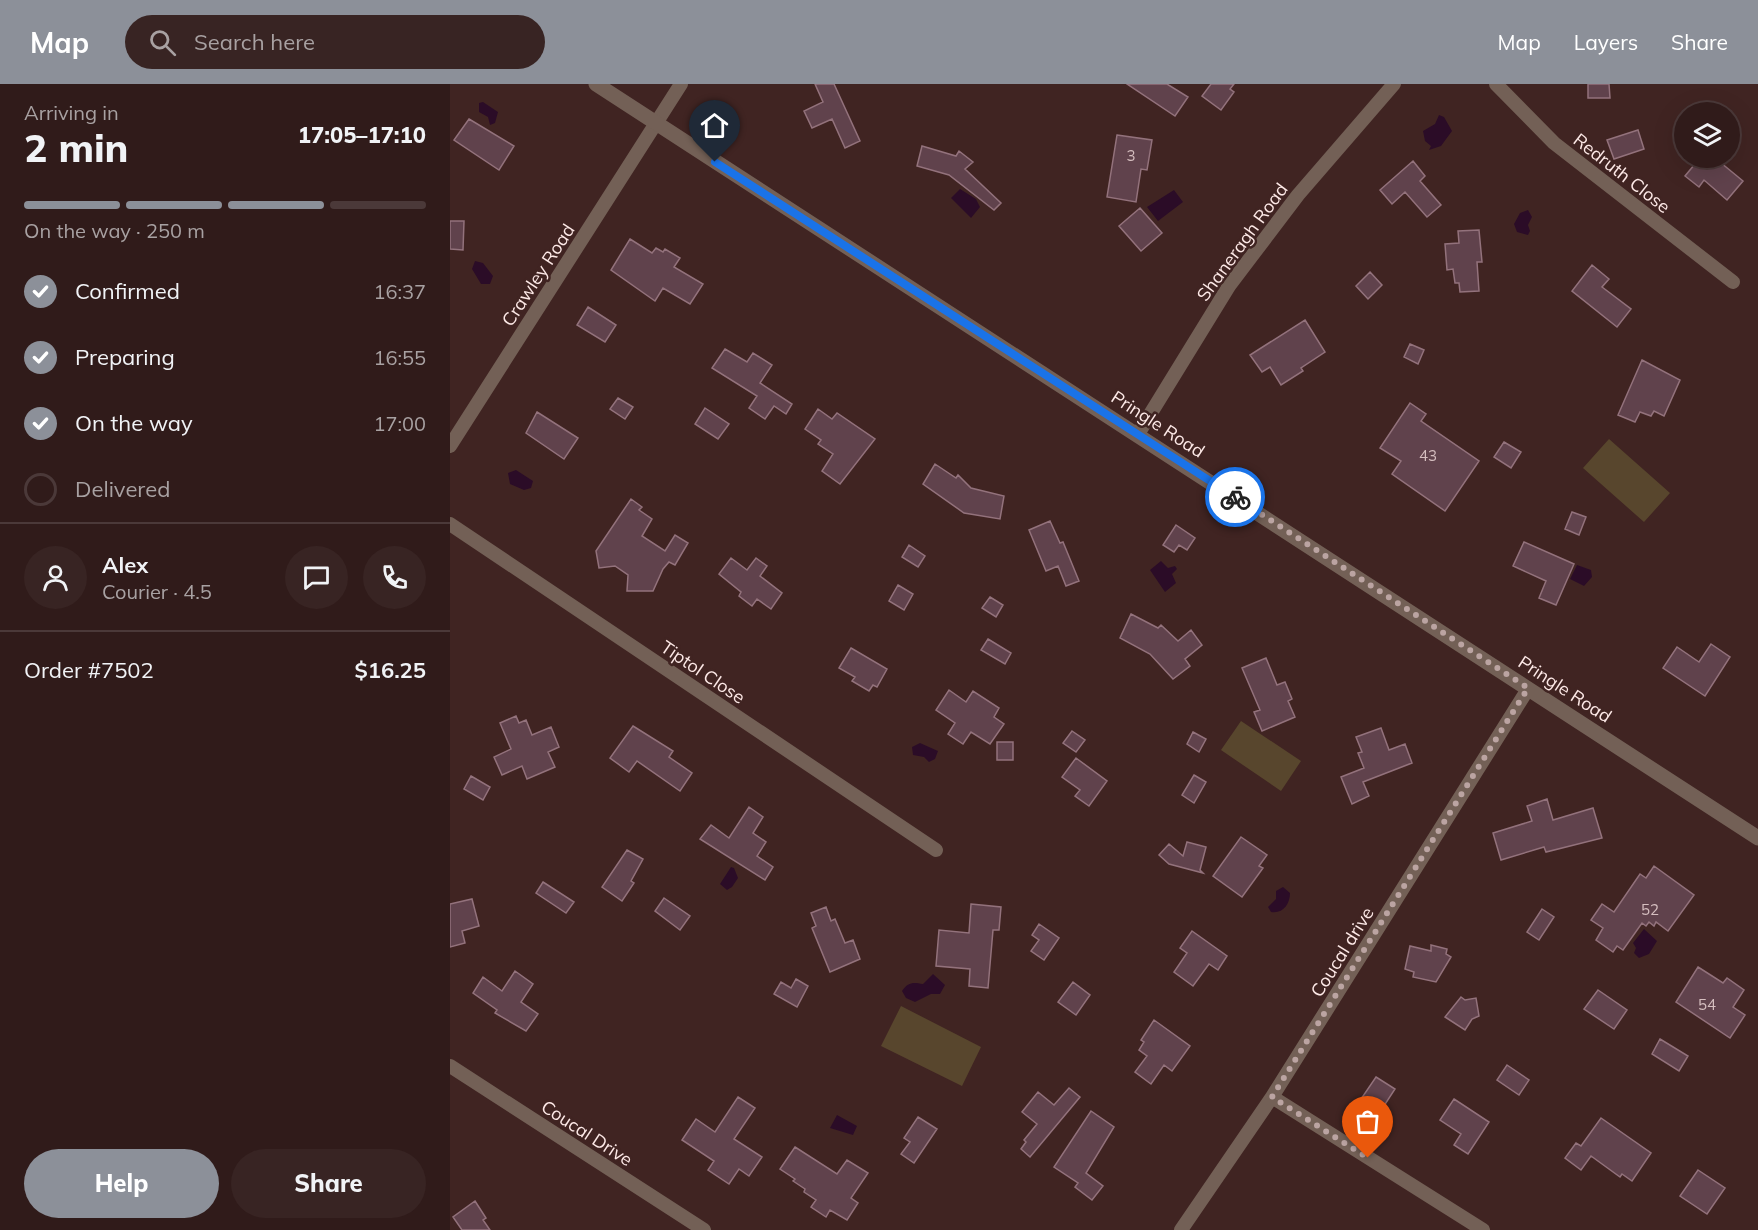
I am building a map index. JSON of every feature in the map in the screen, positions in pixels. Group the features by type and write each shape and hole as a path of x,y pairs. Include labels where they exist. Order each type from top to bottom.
{"street":[{"name":"Pringle Road","path":"596,84 1758,838"},
{"name":"Crawley Road","path":"450,446 681,84"},
{"name":"Shaneragh Road","path":"1138,434 1229,286 1298,195 1394,84"},
{"name":"Redruth Close","path":"1496,84 1554,143 1733,282"},
{"name":"Tiptol Close","path":"450,524 936,850"},
{"name":"Coucal drive","path":"1181,1230 1272,1097 1528,688"},
{"name":"Coucal Drive","path":"450,1066 704,1230"},
{"path":"1272,1097 1483,1230"}],"shaded area":[{"path":"483,102 498,112 495,123 490,125 488,117 479,112 479,103"},
{"path":"1439,115 1444,117 1452,131 1441,146 1429,150 1431,146 1425,141 1423,131 1435,124"},
{"path":"960,189 976,199 980,207 971,218 951,198"},
{"path":"1174,190 1183,202 1158,221 1147,207"},
{"path":"1528,210 1532,217 1528,225 1530,231 1528,235 1517,232 1514,224 1520,213"},
{"path":"475,261 483,263 493,276 490,284 481,284 472,269"},
{"path":"1609,439 1670,493 1644,522 1583,468"},
{"path":"516,470 533,481 531,488 524,490 510,484 508,473"},
{"path":"1161,561 1168,568 1175,566 1177,569 1172,574 1176,583 1165,592 1150,570"},
{"path":"1577,565 1591,570 1592,577 1584,586 1570,579"},
{"path":"1241,721 1301,761 1281,791 1221,750"},
{"path":"920,743 938,751 935,759 929,762 924,757 913,755 912,747"},
{"path":"731,867 734,868 738,878 727,890 720,884"},
{"path":"1283,887 1290,893 1289,901 1282,910 1271,912 1268,907 1276,899 1276,891"},
{"path":"1644,929 1657,941 1649,954 1639,958 1634,953 1636,948 1633,943"},
{"path":"933,974 945,985 940,994 931,994 915,1002 906,998 902,991 906,986 914,983 923,984"},
{"path":"901,1006 981,1047 962,1086 881,1046"},
{"path":"837,1115 857,1126 853,1135 830,1128"}],"building":[{"path":"815,84 834,84 860,141 845,148 832,119 812,128 804,111 823,102"},
{"path":"1127,84 1167,84 1188,97 1175,116"},
{"path":"1211,84 1234,84 1230,89 1234,92 1221,110 1202,96"},
{"path":"1588,84 1609,84 1610,98 1588,98"},
{"path":"469,119 514,146 499,170 454,140"},
{"path":"1638,130 1644,149 1614,159 1607,140"},
{"path":"1117,135 1152,140 1147,170 1141,169 1136,202 1107,197"},
{"path":"922,146 956,156 959,151 973,162 965,169 1001,203 994,210 949,175 917,166"},
{"path":"1413,161 1425,176 1420,181 1441,205 1427,217 1405,192 1392,204 1380,190"},
{"path":"1692,168 1727,168 1743,181 1727,200 1704,180 1699,187 1685,176"},
{"path":"1140,208 1162,233 1141,251 1119,226"},
{"path":"450,221 464,221 463,250 450,249"},
{"path":"1479,230 1482,262 1477,262 1479,291 1460,292 1459,283 1455,283 1453,269 1447,270 1445,244 1459,243 1458,231"},
{"path":"630,239 652,253 656,248 663,252 665,249 680,258 674,267 703,284 690,304 663,288 655,301 611,270"},
{"path":"1592,265 1609,279 1602,287 1631,309 1617,327 1572,291"},
{"path":"1370,272 1382,285 1368,299 1356,286"},
{"path":"588,307 616,325 605,342 577,325"},
{"path":"1305,320 1325,352 1301,368 1303,371 1281,385 1270,367 1262,372 1250,355"},
{"path":"1410,344 1424,350 1418,364 1404,357"},
{"path":"725,349 747,362 753,353 772,365 760,383 792,404 786,414 774,406 765,419 749,408 757,396 712,368"},
{"path":"1642,360 1680,380 1664,416 1654,411 1651,416 1640,412 1635,422 1618,415"},
{"path":"618,398 633,407 625,419 610,409"},
{"path":"1410,403 1426,414 1421,421 1479,461 1445,511 1392,474 1401,461 1380,448"},
{"path":"705,408 729,424 718,439 695,424"},
{"path":"818,409 832,419 837,413 875,439 840,484 822,471 833,454 818,444 821,440 805,429"},
{"path":"537,412 578,438 564,459 526,433"},
{"path":"1504,442 1521,452 1511,468 1494,457"},
{"path":"935,464 956,478 958,475 971,488 1004,496 1000,519 964,513 923,484"},
{"path":"631,499 642,507 639,510 652,519 642,536 665,551 675,535 688,543 675,565 669,562 663,569 653,591 627,591 628,575 615,566 599,568 596,551"},
{"path":"1572,512 1586,517 1579,535 1565,529"},
{"path":"1050,521 1060,543 1063,542 1079,581 1066,586 1058,566 1046,571 1029,530"},
{"path":"1176,525 1195,538 1187,550 1179,545 1174,552 1163,545"},
{"path":"1524,542 1574,564 1556,605 1539,598 1546,581 1513,566"},
{"path":"909,545 925,556 918,567 902,557"},
{"path":"731,558 747,570 756,558 767,566 760,576 782,593 771,609 757,599 752,606 739,596 741,592 719,574"},
{"path":"898,585 913,594 904,610 889,601"},
{"path":"990,597 1003,605 996,617 982,608"},
{"path":"1131,614 1158,628 1161,625 1178,641 1191,630 1202,645 1185,659 1190,666 1173,679 1150,654 1120,638"},
{"path":"988,639 1011,653 1005,664 981,650"},
{"path":"1711,644 1730,657 1705,696 1663,668 1677,647 1699,662"},
{"path":"851,648 887,669 877,687 873,685 869,691 852,681 855,677 839,668"},
{"path":"1266,658 1277,685 1285,682 1292,699 1288,701 1295,717 1262,731 1254,712 1260,710 1242,668"},
{"path":"949,690 966,702 973,691 999,708 994,717 1004,724 990,744 971,732 963,744 948,734 955,723 936,710"},
{"path":"516,716 519,723 526,720 532,735 551,727 559,747 548,752 555,767 527,779 522,766 502,775 494,757 511,749 500,723"},
{"path":"633,726 673,751 669,757 692,773 680,791 637,761 629,772 610,758"},
{"path":"1381,728 1389,750 1405,744 1412,763 1363,782 1369,796 1352,804 1341,777 1364,768 1358,753 1362,752 1356,737"},
{"path":"1072,731 1085,740 1076,752 1063,743"},
{"path":"1193,732 1206,739 1199,752 1187,744"},
{"path":"997,742 1013,742 1013,760 997,760"},
{"path":"1076,758 1107,781 1089,806 1075,796 1080,790 1062,777"},
{"path":"1194,775 1206,782 1194,803 1182,795"},
{"path":"471,776 490,787 483,800 464,789"},
{"path":"1547,799 1553,820 1593,808 1602,838 1546,852 1544,847 1501,860 1493,833 1532,821 1527,806"},
{"path":"749,807 763,817 753,833 766,842 757,856 773,867 765,880 700,839 711,825 729,838"},
{"path":"1241,837 1267,855 1259,866 1263,868 1242,897 1213,876"},
{"path":"1187,842 1206,847 1200,870 1203,873 1169,864 1159,855 1169,844 1183,856"},
{"path":"627,850 643,859 631,881 634,883 622,901 602,887"},
{"path":"1654,866 1694,895 1668,931 1656,922 1654,926 1649,922 1646,926 1642,923 1623,950 1617,946 1613,952 1596,940 1603,928 1591,920 1602,904 1614,912 1640,874 1646,878"},
{"path":"543,882 574,902 566,913 536,893"},
{"path":"664,898 690,916 680,930 655,911"},
{"path":"472,899 479,926 462,931 465,943 450,947 450,904"},
{"path":"971,904 1001,907 999,930 993,930 988,988 969,986 970,969 936,966 939,930 969,933"},
{"path":"826,907 831,921 835,919 845,943 853,940 860,959 830,972 812,928 816,926 811,913"},
{"path":"1542,909 1554,917 1539,940 1527,932"},
{"path":"1039,924 1059,938 1044,960 1031,951 1039,940 1032,935"},
{"path":"1192,931 1227,956 1218,970 1209,964 1193,986 1174,972 1187,953 1180,948"},
{"path":"1431,945 1447,949 1446,954 1451,957 1436,982 1413,977 1414,972 1405,969 1410,946 1431,951"},
{"path":"1698,967 1723,983 1727,978 1744,990 1733,1007 1745,1015 1730,1038 1676,1002"},
{"path":"515,971 533,984 521,1002 538,1014 526,1031 495,1013 497,1010 473,993 483,977 502,991"},
{"path":"796,979 808,986 797,1007 774,994 781,982 791,988"},
{"path":"1073,982 1090,995 1076,1015 1058,1002"},
{"path":"1598,990 1627,1010 1614,1029 1584,1009"},
{"path":"1461,997 1465,1000 1476,998 1479,1016 1472,1019 1465,1030 1445,1017"},
{"path":"1154,1020 1190,1046 1172,1071 1164,1065 1151,1084 1135,1072 1147,1056 1139,1050 1144,1042 1141,1040"},
{"path":"1660,1039 1688,1056 1679,1071 1652,1054"},
{"path":"1507,1065 1529,1080 1519,1095 1497,1080"},
{"path":"1376,1077 1395,1089 1380,1112 1361,1099"},
{"path":"1069,1088 1080,1097 1030,1157 1021,1149 1026,1142 1024,1140 1037,1124 1022,1112 1038,1092 1054,1105"},
{"path":"738,1097 755,1108 734,1139 762,1157 749,1176 739,1169 729,1184 708,1170 714,1161 682,1140 696,1119 715,1132"},
{"path":"1454,1099 1489,1122 1468,1154 1454,1145 1461,1134 1440,1120"},
{"path":"1091,1111 1114,1127 1086,1173 1103,1186 1092,1200 1075,1187 1078,1183 1054,1167"},
{"path":"918,1117 937,1129 914,1163 901,1154 910,1142 904,1138"},
{"path":"1601,1118 1651,1153 1632,1181 1622,1174 1620,1177 1591,1156 1581,1170 1565,1158 1576,1143 1581,1146"},
{"path":"795,1147 837,1174 847,1160 868,1173 851,1198 858,1203 847,1220 830,1210 826,1217 811,1207 816,1200 793,1181 795,1179 780,1169"},
{"path":"1698,1170 1725,1188 1707,1214 1680,1196"},
{"path":"475,1201 486,1218 483,1220 490,1230 462,1230 453,1217"}],"way so far":[{"path":"1235,497 1528,688 1272,1097 1368,1158"}],"route":[{"path":"715,162 1235,497"}]}
